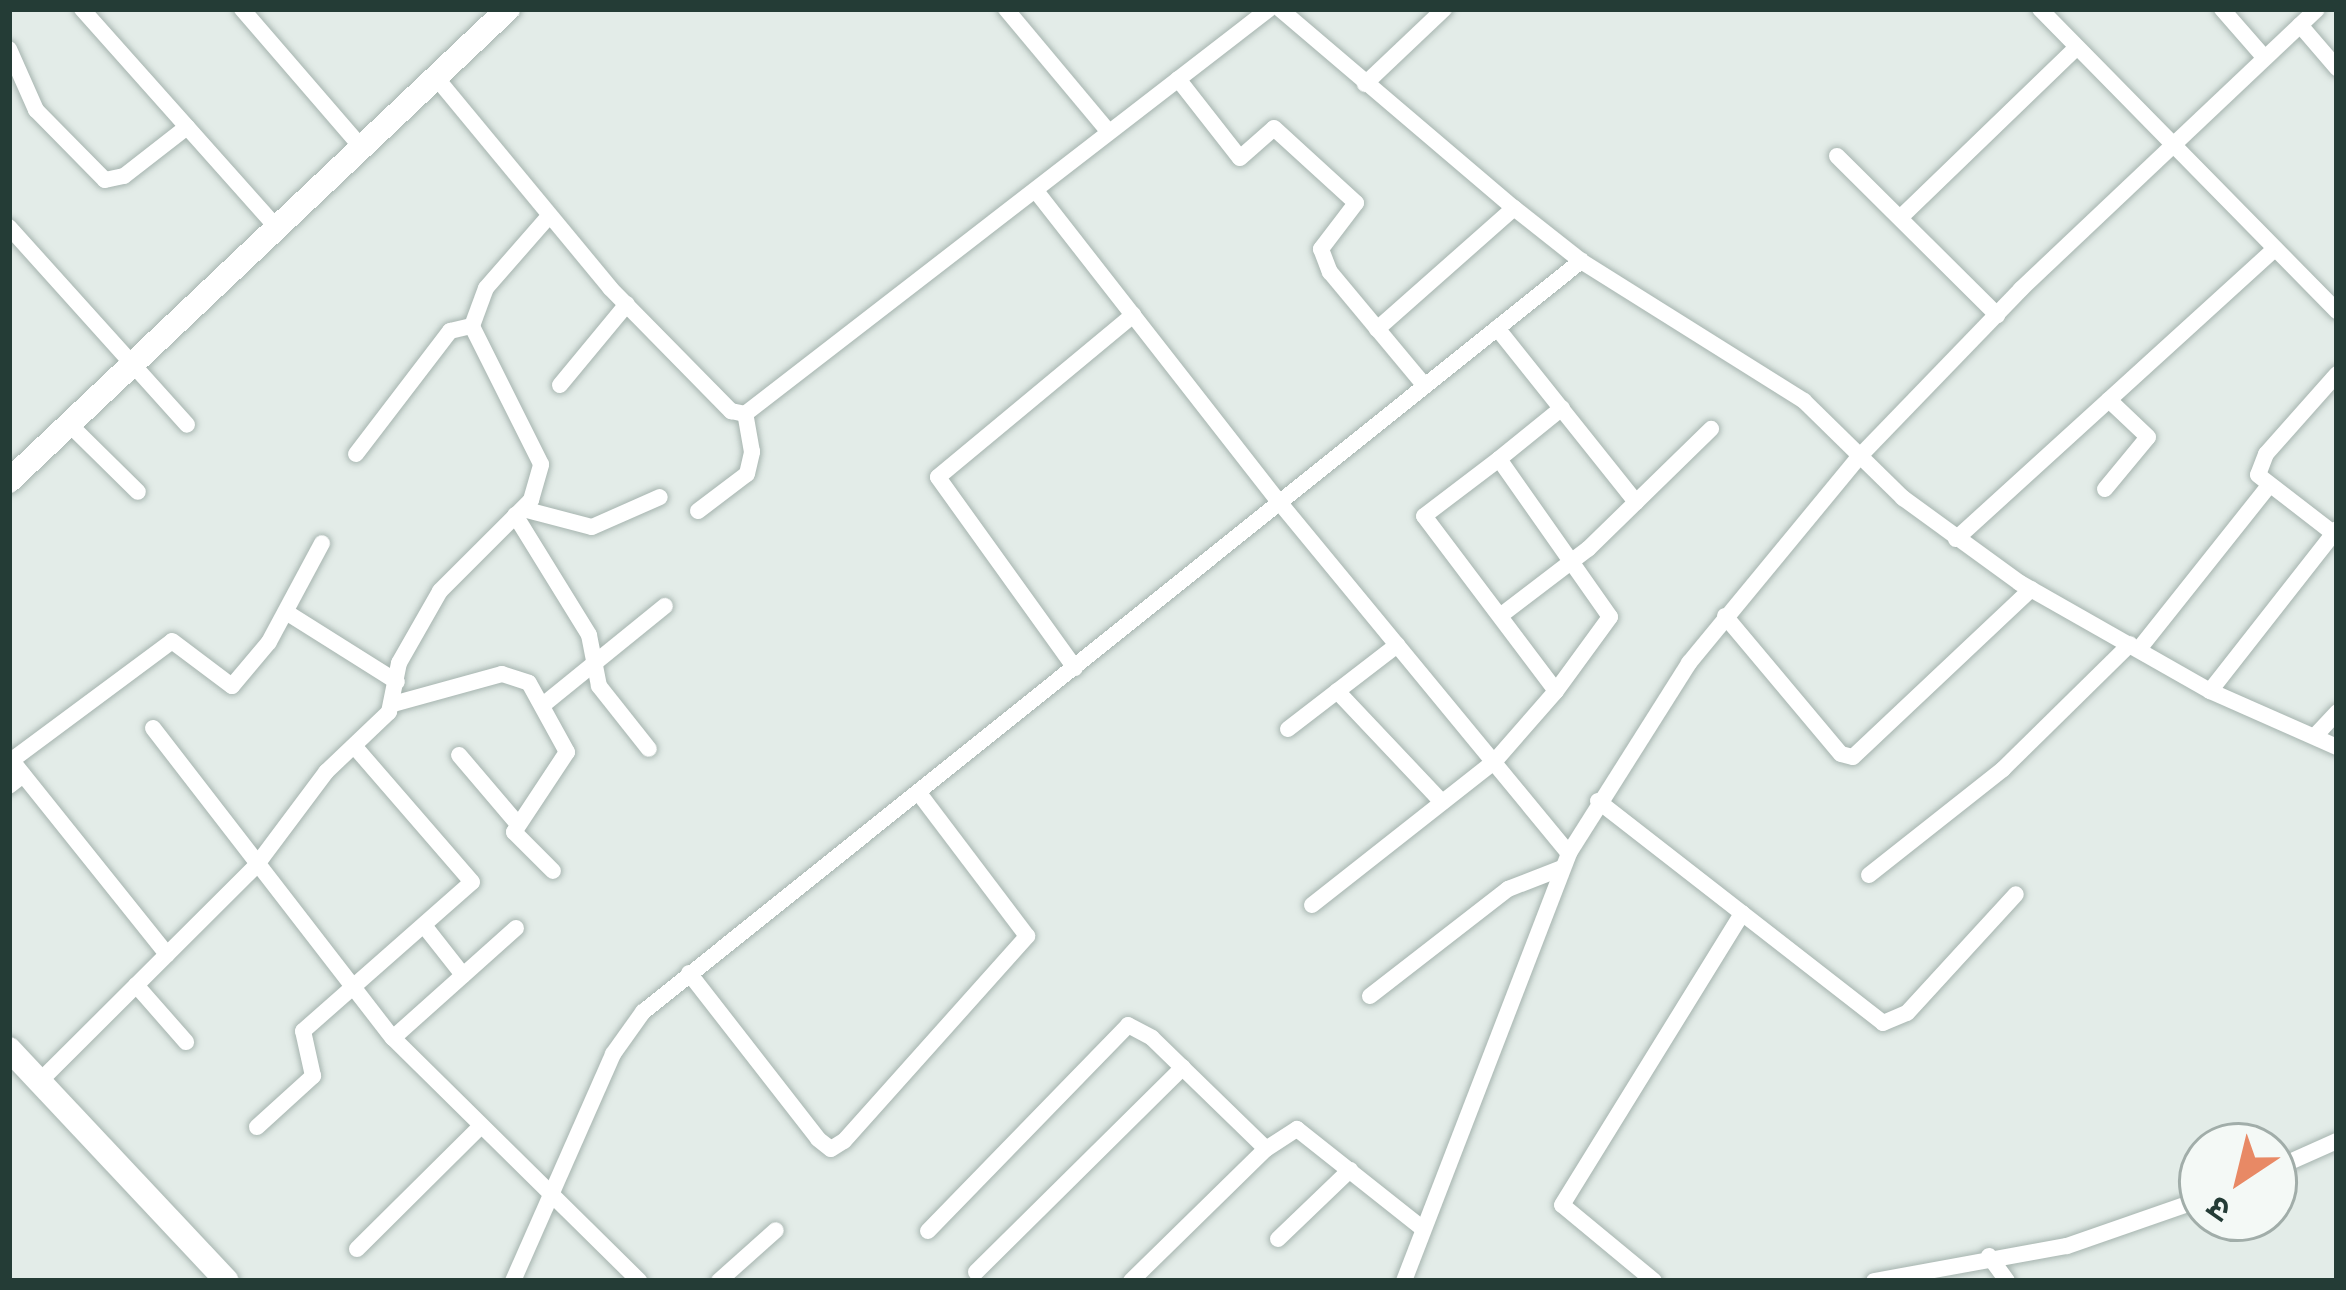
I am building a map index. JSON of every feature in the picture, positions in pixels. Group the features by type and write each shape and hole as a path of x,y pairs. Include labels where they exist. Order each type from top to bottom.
{"street":[{"path":"82,9 278,229"},
{"path":"242,9 363,149"},
{"path":"9,481 130,363 439,81 508,9"},
{"path":"1006,9 1108,132"},
{"path":"439,81 627,304 731,411 745,414 1270,9"},
{"path":"1280,9 1581,261 1804,401 1858,458 1956,539 2031,590 2210,691 2337,747"},
{"path":"1365,84 1444,9"},
{"path":"2040,9 2337,311"},
{"path":"2222,9 2264,56"},
{"path":"1404,1281 1565,860 1598,801 1725,616 1858,458 1996,315 2317,9"},
{"path":"2300,25 2337,68"},
{"path":"1903,216 2077,47"},
{"path":"9,50 36,110 105,180 124,176 187,127"},
{"path":"1178,79 1240,158 1274,128 1356,203 1321,249 1330,272 1425,386"},
{"path":"1837,156 1903,216 1996,315"},
{"path":"1036,191 1280,503 1494,762 1565,860"},
{"path":"1377,328 1514,208"},
{"path":"40,1081 255,867 393,704 410,639 440,591 519,512 540,483 541,464 472,326 486,288 549,216"},
{"path":"9,227 187,425"},
{"path":"1956,539 2076,422 2109,400 2275,249"},
{"path":"512,1281 625,1034 689,973 1581,261"},
{"path":"560,385 627,304"},
{"path":"1075,668 938,477 1133,315"},
{"path":"356,454 450,332 472,326"},
{"path":"1497,328 1636,502"},
{"path":"2210,691 2336,533 2268,487 2259,465 2337,374"},
{"path":"2105,489 2148,437 2109,400"},
{"path":"1556,691 1424,516 1562,408"},
{"path":"698,511 747,474 752,452 745,414"},
{"path":"68,423 137,492"},
{"path":"1500,616 1571,562 1711,429"},
{"path":"1312,905 1494,762 1610,622 1499,459"},
{"path":"1869,875 2003,769 2134,647 2268,487"},
{"path":"519,512 592,526 661,496"},
{"path":"519,512 589,635 599,686 650,749"},
{"path":"167,954 13,770 172,641 232,686 286,612 322,543"},
{"path":"1725,616 1841,754 1853,757 2031,590"},
{"path":"543,705 665,606"},
{"path":"286,612 397,682"},
{"path":"1288,729 1397,645"},
{"path":"393,704 516,674 543,705 567,752 557,776 516,822"},
{"path":"1337,691 1442,802"},
{"path":"2315,736 2337,712"},
{"path":"153,728 255,867 392,1038 638,1281"},
{"path":"256,1127 313,1076 299,1039 350,987 426,928 472,882 354,746"},
{"path":"459,755 516,822 517,839 553,871"},
{"path":"689,973 818,1139 831,1149 844,1141 1027,936 919,793"},
{"path":"1598,801 1894,1024 2016,894"},
{"path":"1370,997 1508,889 1565,860"},
{"path":"1654,1281 1562,1205 1742,913"},
{"path":"426,928 463,975"},
{"path":"392,1038 516,928"},
{"path":"136,985 186,1042"},
{"path":"928,1231 1128,1025 1183,1067 1266,1149"},
{"path":"9,1048 227,1281"},
{"path":"976,1272 1183,1067"},
{"path":"357,1249 479,1128"},
{"path":"1131,1281 1266,1149 1297,1129 1423,1229"},
{"path":"2298,1158 2337,1141"},
{"path":"1278,1238 1350,1170"},
{"path":"1874,1281 1989,1256 2067,1246 2178,1207"},
{"path":"718,1281 776,1230"},
{"path":"1989,1256 2006,1281"}]}
